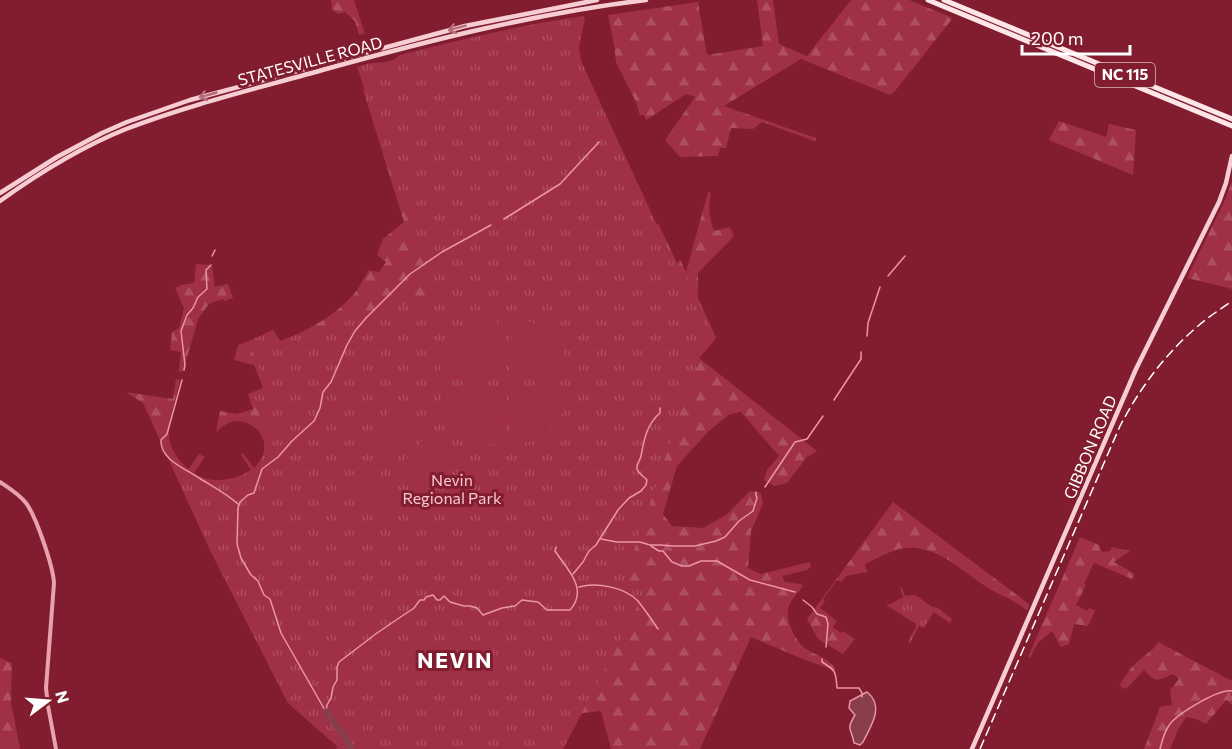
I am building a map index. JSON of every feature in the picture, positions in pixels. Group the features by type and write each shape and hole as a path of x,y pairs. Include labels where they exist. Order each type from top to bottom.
{"main road":[{"name":"STATESVILLE ROAD","path":"0,193 57,157 102,133 190,100 465,26 597,0"},
{"name":"STATESVILLE ROAD","path":"0,201 44,172 95,143 183,109 494,26 645,0"},
{"name":"NC 115","path":"928,0 1232,126"},
{"name":"NC 115","path":"944,0 1232,119"},
{"name":"GIBBON ROAD","path":"972,749 1136,369 1219,202 1232,156"}],"street":[{"path":"0,482 18,495 29,507 50,561 53,575 46,688 56,749"}],"green space":[{"path":"331,0 354,0 365,34 359,35 355,21 345,12 338,14 332,9"},
{"path":"757,0 773,0 779,44 807,56 851,0 909,0 953,18 890,95 801,59 724,106 816,138 815,141 762,122 753,129 731,128 726,148 720,148 718,156 680,157 665,140 695,97 686,94 646,120 643,114 640,116 636,102 616,62 608,15 698,2 707,55 763,46"},
{"name":"Nevin Regional Park","path":"583,16 585,18 579,47 581,61 683,281 686,275 716,338 699,358 624,580 646,590 563,749 336,749 338,747 288,703 210,550 165,451 172,448 188,470 199,454 205,457 194,473 208,479 230,479 251,470 241,455 243,453 254,468 264,453 261,436 266,433 253,397 268,391 249,341 273,330 280,341 299,333 435,295 357,67 390,61 400,55 468,38"},
{"name":"Nevin Regional Park","path":"362,75 653,230 658,223 677,263 680,259 686,272 708,192 711,193 710,212 714,231 730,227 734,236 698,273 698,298 716,338 699,358 817,451 807,457 787,483 775,486 764,480 767,470 779,456 741,412 730,414 710,430 677,466 663,514 672,526 703,528 726,515 750,491 761,493 763,504 751,531 748,568 761,574 810,562 811,567 807,570 782,576 785,582 803,586 789,606 789,623 794,635 802,645 827,660 836,671 751,637 700,749 611,749 601,711 582,713 563,749 336,749 338,747 288,703 210,550 143,403 126,392 173,399 176,379 180,380 171,418 169,439 179,459 197,476 210,480 232,478 243,475 260,462 264,452 264,441 253,426 245,422 233,421 216,432 220,411 237,414 253,409 248,394 263,388 254,365 234,360 238,345 273,330 280,341 311,327 332,314 357,290 369,270 379,272 386,262 377,255 383,239 404,222 364,93"},
{"path":"1059,121 1106,137 1109,124 1136,130 1133,175 1049,140"},
{"path":"1232,183 1232,289 1187,278"},
{"path":"196,264 212,265 215,287 228,284 233,298 209,304 198,319 183,372 179,371 181,352 170,350 172,332 179,328 184,308 175,288 194,283"},
{"path":"497,319 499,373 497,376 441,377 446,354 457,336 474,324"},
{"path":"512,319 536,324 553,336 563,354 567,378 511,377 509,372"},
{"path":"567,386 563,410 553,428 536,440 512,445 509,395 512,389"},
{"path":"497,387 499,392 499,445 476,441 458,430 446,413 441,390"},
{"path":"398,402 424,426 389,468 363,443"},
{"path":"431,430 454,451 420,492 397,470"},
{"path":"363,464 398,496 379,517 343,486"},
{"path":"893,502 1029,604 1027,610 987,588 954,564 934,553 923,549 899,549 865,564 867,572 846,576 841,582 837,580 823,599 825,601 820,608 837,621 833,627 855,639 843,654 818,639 807,619"},
{"path":"1080,537 1099,545 1103,552 1110,551 1112,547 1130,551 1114,562 1135,574 1132,579 1094,563 1076,605 1087,611 1089,608 1095,611 1088,626 1074,624 1069,644 1061,647 1052,631 1038,643 1030,658 1028,657"},
{"path":"902,587 905,596 917,596 932,607 938,608 952,619 950,623 934,612 924,628 919,626 910,643 908,642 916,624 886,605 903,597 900,588"},
{"path":"1158,642 1232,681 1232,705 1226,700 1206,724 1186,717 1170,749 1144,749 1160,707 1172,705 1170,690 1179,679 1173,674 1154,679 1144,670 1126,689 1119,686 1137,662"},
{"path":"0,658 12,663 11,702 20,749 0,749"}],"shaded area":[{"path":"867,692 875,703 876,710 873,723 860,745 854,743 850,730 850,724 855,715 849,708 850,701"}],"waterway":[{"path":"504,219 560,184 599,142"},
{"path":"326,712 281,633 270,599 264,595 258,581 251,575 241,558 237,544 240,502 254,493 262,469 278,457 314,421 320,408 323,392 331,382 355,331 366,318 410,274 442,252 491,225"},
{"path":"212,256 215,250"},
{"path":"888,276 905,256"},
{"path":"184,370 181,331 198,297 207,289 206,270 211,265"},
{"path":"867,336 868,323 880,287"},
{"path":"834,400 861,359 861,352"},
{"path":"182,380 167,434 161,440 162,447 175,463 238,504"},
{"path":"573,574 596,545 618,510 646,485 647,480 639,473 637,466 647,432 660,413 660,408"},
{"path":"765,487 795,442 807,439 823,416"},
{"path":"601,539 673,546 695,546 716,541 725,537 739,521 753,511 757,498 756,492"},
{"path":"651,546 663,551 672,562 682,566 701,561 717,561 750,580 795,592"},
{"path":"326,712 337,680 339,662 426,597 433,595 440,600 444,596 450,602 477,608 483,615 515,606 522,600 538,602 547,610 570,610 575,602 577,587 570,572 555,551 556,547"},
{"path":"579,587 594,585 625,592 638,601 658,629"},
{"path":"803,600 817,614 826,617 828,624 826,647"},
{"path":"822,659 822,662 834,672 837,688 859,688 862,697"},
{"path":"1160,749 1167,729 1179,716 1208,698 1232,691"},
{"path":"326,712 351,749"}],"railway":[{"path":"980,749 1120,426 1154,372 1175,348 1202,323 1232,301"}],"district":[{"name":"NEVIN","path":"455,660"}]}
